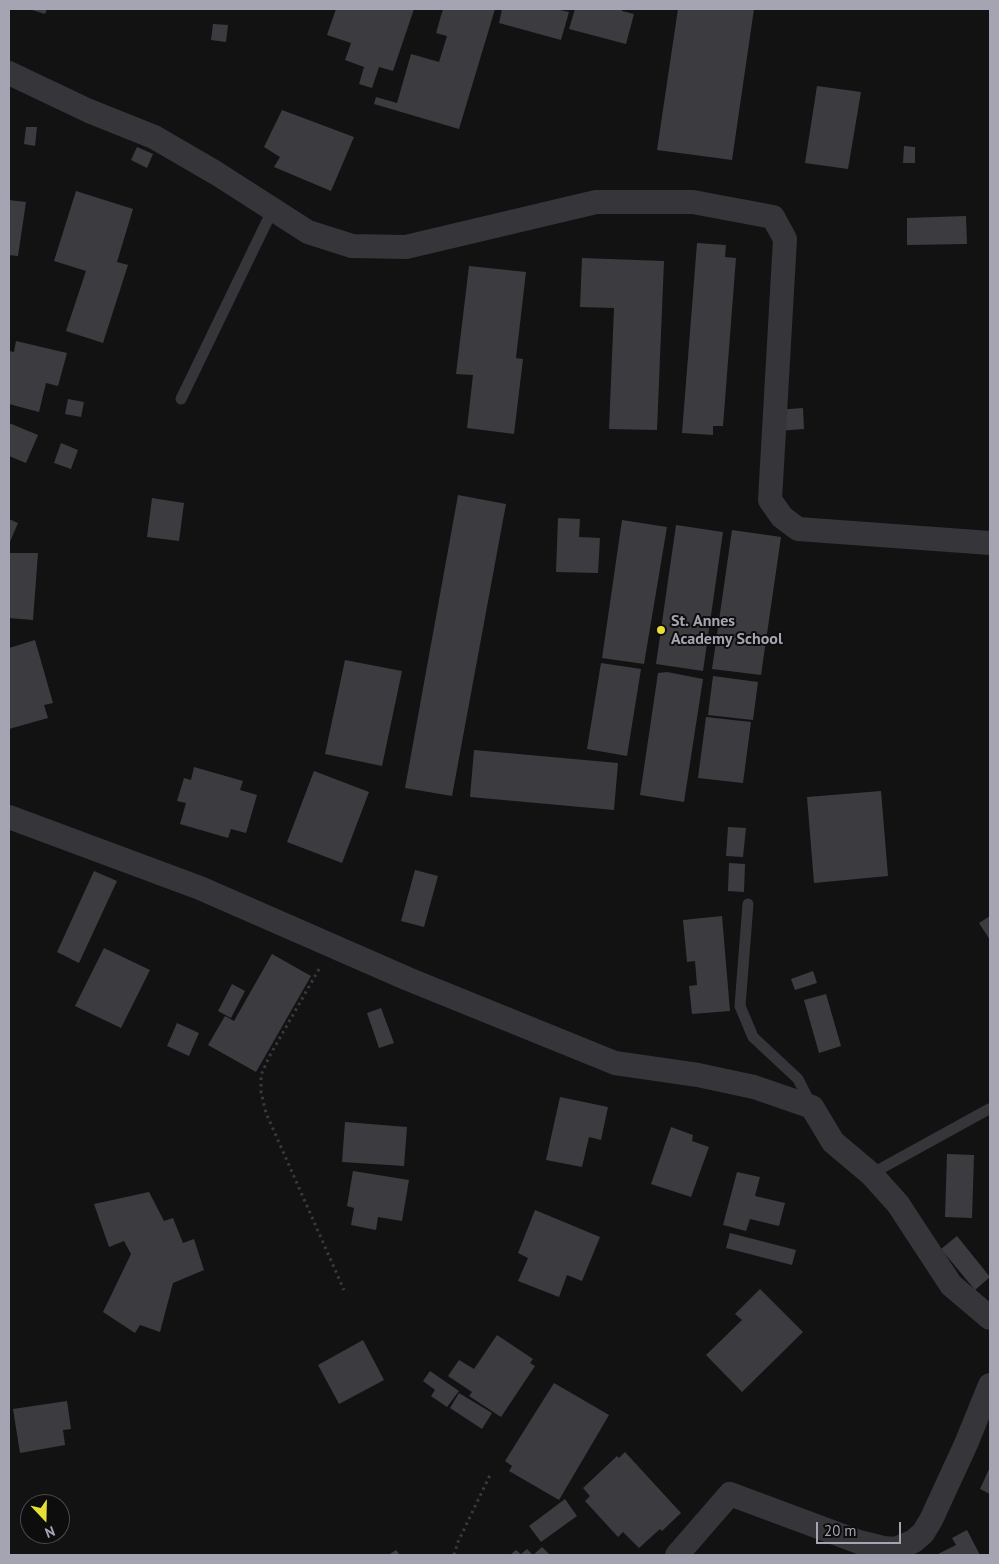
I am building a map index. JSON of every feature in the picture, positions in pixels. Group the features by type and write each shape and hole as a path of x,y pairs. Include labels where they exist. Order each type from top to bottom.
{"street":[{"path":"9,73 89,111 154,137 308,232 352,246 406,247 596,202 693,202 773,217 785,239 770,500 782,517 798,529 990,543"},
{"path":"9,817 200,888 332,946 615,1063 698,1075 754,1087 812,1107 833,1142 871,1174 898,1204 951,1285 990,1318"},
{"path":"677,1555 730,1494 859,1542 896,1552 914,1541 931,1520 966,1444 990,1385"}],"lane":[{"path":"181,399 273,209"},
{"path":"748,904 740,1006 753,1037 798,1079 812,1107"},
{"path":"871,1174 989,1109"}],"path":[{"path":"332,946 269,1058 261,1075 261,1092 266,1113 344,1290"},
{"path":"454,1555 458,1542 490,1474"}],"building":[{"path":"29,9 47,9 45,14"},
{"path":"336,9 414,9 393,71 379,67 372,88 359,84 364,67 345,60 351,43 327,35"},
{"path":"443,9 495,9 459,129 374,104 376,97 397,103 411,54 439,62 447,36 436,33"},
{"path":"502,9 555,9 569,12 561,40 499,23"},
{"path":"575,9 622,9 622,11 634,14 626,44 569,29"},
{"path":"678,9 754,9 732,160 657,150"},
{"path":"213,24 228,25 226,42 211,40"},
{"path":"817,86 861,92 848,169 805,163"},
{"path":"282,110 354,137 331,191 274,167 280,157 264,147"},
{"path":"26,127 37,127 35,146 24,144"},
{"path":"904,146 915,147 915,163 903,163"},
{"path":"137,147 153,154 147,168 131,160"},
{"path":"76,191 133,209 117,262 128,265 103,343 66,331 86,271 54,261"},
{"path":"9,200 26,202 18,256 9,255"},
{"path":"966,216 967,244 907,245 907,218"},
{"path":"697,243 726,245 725,257 736,258 723,426 713,426 713,435 682,433"},
{"path":"582,258 664,261 657,430 609,429 614,308 580,307"},
{"path":"469,266 526,272 516,358 523,359 514,434 467,428 473,375 456,374"},
{"path":"16,341 67,353 58,386 46,383 39,412 9,404 9,351 14,352"},
{"path":"68,399 84,402 81,417 65,414"},
{"path":"803,408 804,429 778,431 776,410"},
{"path":"9,423 38,435 26,463 9,456"},
{"path":"61,443 78,450 71,469 54,463"},
{"path":"458,495 506,504 452,796 405,788"},
{"path":"152,498 184,503 179,541 147,537"},
{"path":"558,518 580,519 579,537 600,538 598,573 556,572"},
{"path":"9,519 18,523 9,544"},
{"path":"622,520 667,527 644,664 602,658"},
{"path":"676,525 723,532 703,671 656,664"},
{"path":"732,530 781,537 761,675 712,669"},
{"path":"9,553 38,553 33,620 9,618"},
{"path":"35,640 53,703 44,705 48,718 9,729 9,648"},
{"path":"345,660 402,671 382,766 325,754"},
{"path":"601,663 641,669 627,756 587,749"},
{"path":"667,672 703,679 684,802 640,795 658,673"},
{"path":"713,676 758,682 753,720 708,715"},
{"path":"706,717 751,722 743,783 698,778"},
{"path":"474,750 618,763 614,810 470,797"},
{"path":"194,767 243,781 240,790 257,795 246,833 231,829 228,838 180,824 186,803 177,801 184,778 191,780"},
{"path":"314,771 369,792 342,863 287,842"},
{"path":"881,791 888,876 814,883 807,797"},
{"path":"728,827 746,828 743,857 726,856"},
{"path":"729,863 745,864 744,892 728,891"},
{"path":"415,870 438,876 424,927 401,921"},
{"path":"94,871 117,881 79,963 57,952"},
{"path":"722,916 730,1011 692,1014 689,986 697,985 695,961 687,962 683,920"},
{"path":"990,916 990,940 979,923"},
{"path":"104,948 150,970 121,1028 75,1006"},
{"path":"272,954 311,976 256,1072 208,1045 225,1016 234,1021"},
{"path":"813,971 817,983 795,990 791,979"},
{"path":"232,984 245,991 231,1018 218,1011"},
{"path":"826,994 841,1046 819,1053 804,1000"},
{"path":"381,1008 394,1043 379,1048 367,1013"},
{"path":"177,1023 199,1033 189,1056 167,1046"},
{"path":"560,1097 608,1107 601,1140 589,1137 582,1167 546,1160"},
{"path":"345,1122 407,1127 404,1166 342,1162"},
{"path":"671,1127 693,1135 692,1141 709,1147 691,1197 651,1184"},
{"path":"947,1154 974,1155 972,1218 945,1217"},
{"path":"353,1171 409,1180 402,1221 378,1217 376,1230 351,1225 354,1208 347,1206"},
{"path":"737,1172 760,1177 755,1196 785,1203 779,1226 750,1219 746,1231 723,1225"},
{"path":"149,1192 164,1221 173,1218 183,1243 194,1239 204,1270 173,1283 160,1332 140,1325 135,1333 103,1312 131,1254 124,1241 109,1247 94,1204"},
{"path":"535,1210 600,1237 582,1281 567,1275 559,1297 518,1281 528,1258 518,1253"},
{"path":"730,1233 796,1250 792,1265 726,1248"},
{"path":"957,1236 990,1277 975,1290 941,1249"},
{"path":"760,1289 803,1332 742,1392 706,1355 742,1320 735,1314"},
{"path":"497,1335 533,1359 530,1363 535,1366 501,1417 469,1396 472,1392 448,1376 459,1360 474,1369"},
{"path":"363,1340 384,1380 339,1404 318,1365"},
{"path":"430,1371 459,1391 447,1407 431,1396 435,1390 423,1381"},
{"path":"554,1383 609,1415 559,1500 509,1471 512,1466 505,1461"},
{"path":"459,1393 492,1413 482,1429 450,1408"},
{"path":"67,1401 71,1429 63,1430 65,1445 20,1453 13,1409"},
{"path":"625,1452 681,1513 662,1531 660,1529 639,1548 623,1532 618,1537 585,1501 590,1496 583,1488 617,1456 619,1458"},
{"path":"990,1467 990,1494 980,1489"},
{"path":"565,1499 577,1516 541,1542 529,1526"},
{"path":"967,1530 980,1555 936,1555 956,1545 952,1538"},
{"path":"542,1547 550,1555 533,1555"},
{"path":"527,1549 533,1555 510,1555 516,1550 521,1554"},
{"path":"396,1550 400,1555 388,1555"}],"place":[{"name":"St. Annes Academy School","path":"661,630"}]}
